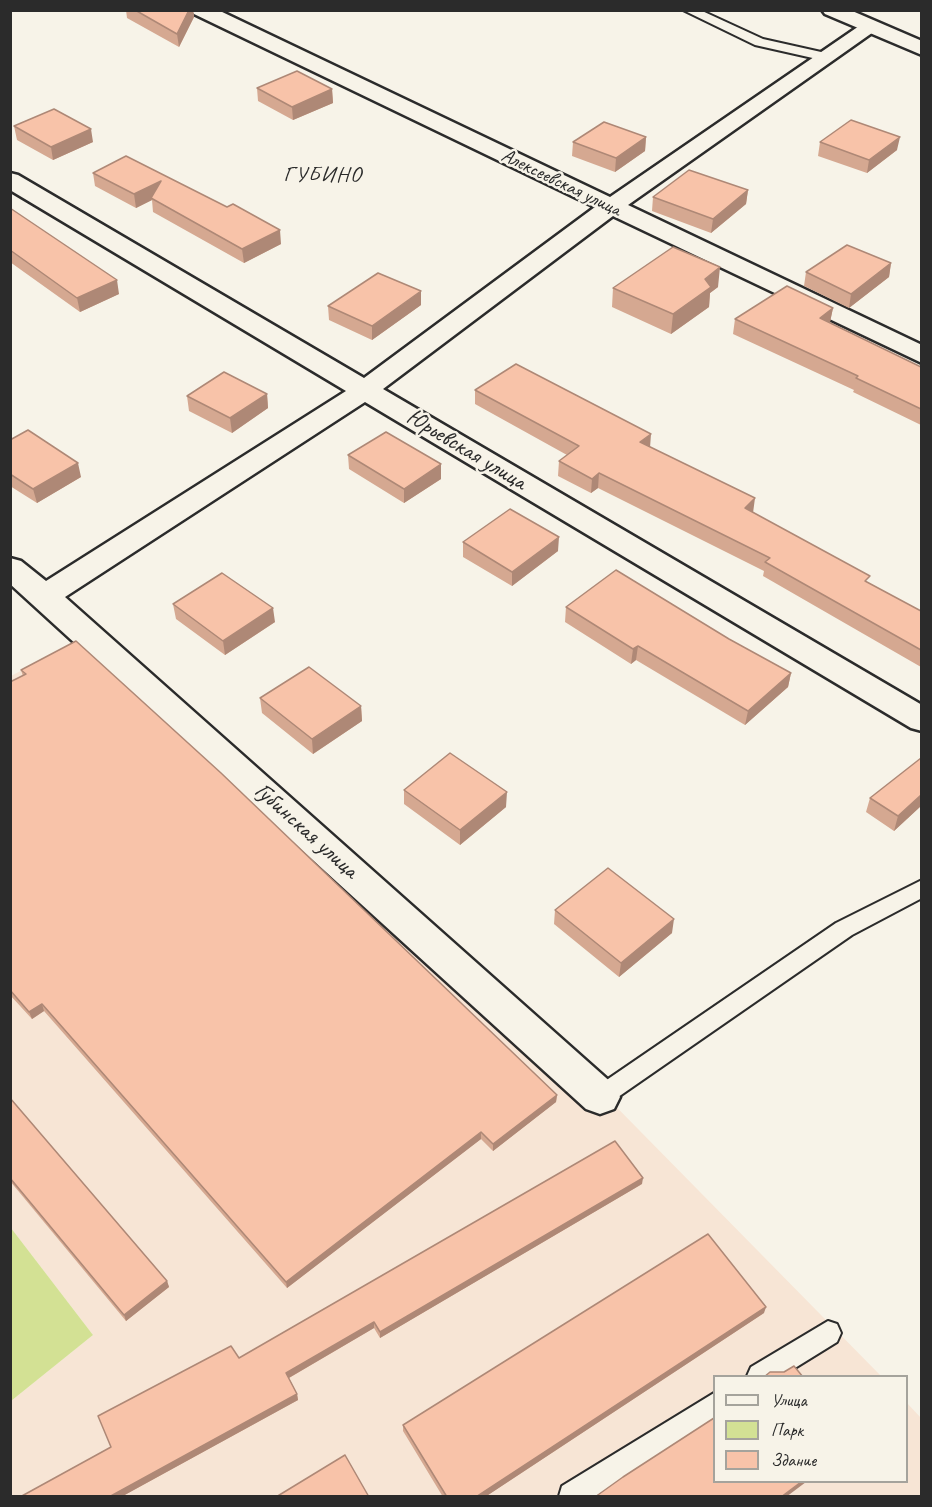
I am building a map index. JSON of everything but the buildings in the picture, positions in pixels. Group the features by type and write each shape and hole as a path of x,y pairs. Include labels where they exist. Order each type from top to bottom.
{"street":[{"name":"Алексеевская улица","path":"201,10 921,355"},
{"path":"832,10 921,49"},
{"path":"45,596 365,390 610,207 869,28"},
{"name":"Юрьевская улица","path":"10,180 921,720"},
{"name":"Губинская улица","path":"10,568 45,596 600,1097"}],"lane":[{"path":"689,10 759,42 826,57"},
{"path":"600,1097 844,929 921,888"},
{"path":"763,1375 828,1334"},
{"path":"572,1497 713,1407"}],"shaded area":[{"path":"85,637 458,946 880,1375 713,1375 713,1483 908,1483 908,1404 921,1418 921,1496 11,1496 11,1401 93,1335 11,1228 11,676"}],"green space":[{"path":"11,1228 93,1335 10,1401"}],"district":[{"name":"ГУБИНО","path":"323,175"}]}
